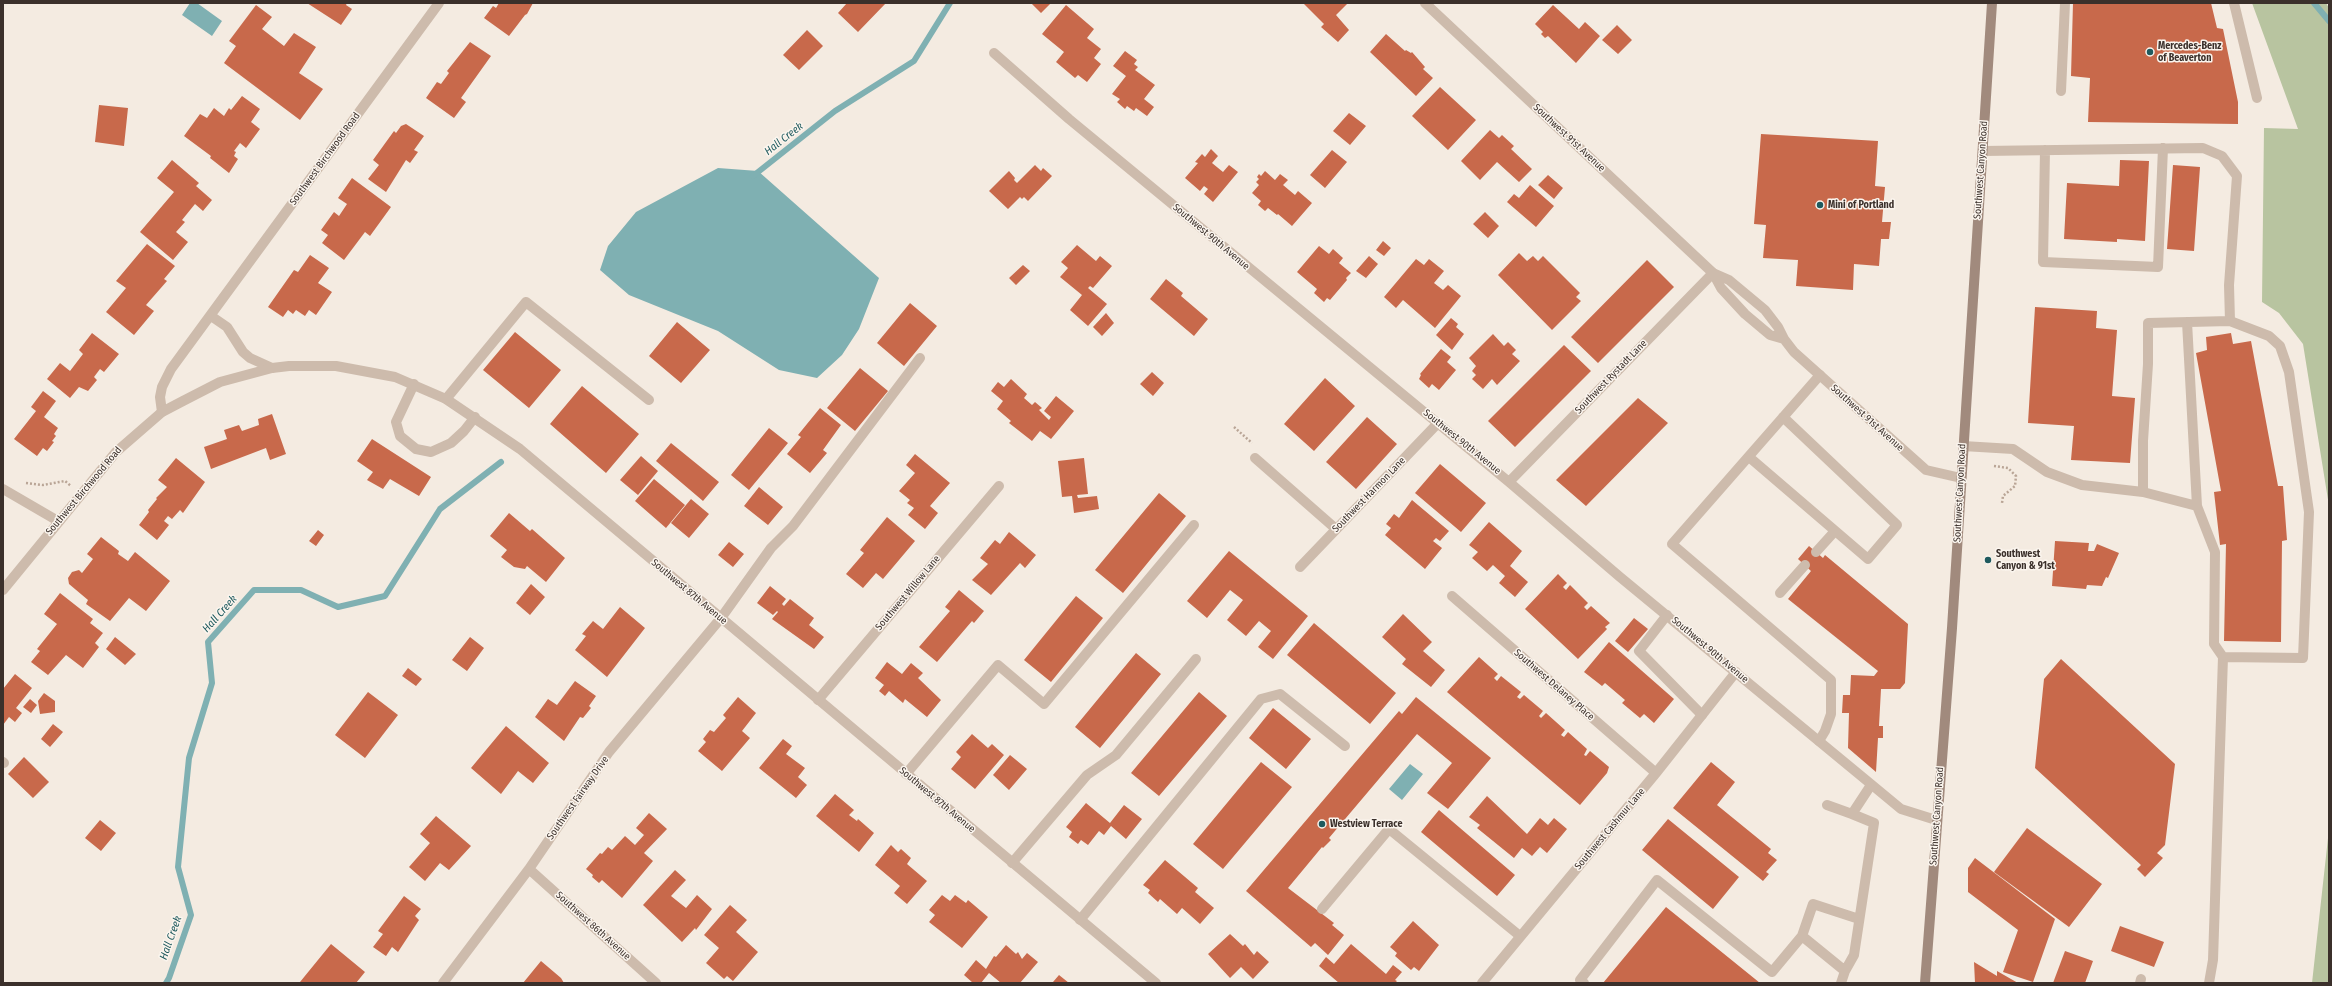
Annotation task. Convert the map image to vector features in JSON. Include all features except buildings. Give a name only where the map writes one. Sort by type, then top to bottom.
[{"type":"main road","name":"Southwest Canyon Road","points":[[1925,983],[1936,820],[1952,628],[1992,3]]},
{"type":"street","name":"Southwest 91st Avenue","points":[[1425,3],[1713,273],[1721,288],[1745,314],[1770,335],[1784,339]]},
{"type":"street","points":[[2061,91],[2065,3]]},
{"type":"street","points":[[2234,3],[2257,98]]},
{"type":"street","name":"Southwest Birchwood Road","points":[[3,590],[80,494],[116,452],[162,412],[160,397],[165,379],[435,4]]},
{"type":"street","name":"Southwest 90th Avenue","points":[[994,53],[1081,130],[1510,482],[1667,615],[1901,809],[1936,820]]},
{"type":"street","points":[[2045,150],[2043,262],[2158,267],[2164,148]]},
{"type":"street","points":[[1983,151],[2203,148],[2222,156],[2237,176],[2229,285],[2230,321]]},
{"type":"street","name":"Southwest 91st Avenue","points":[[1713,273],[1729,280],[1765,310],[1778,327],[1784,339],[1820,375],[1926,470],[1961,478]]},
{"type":"street","name":"Southwest Rystadt Lane","points":[[1510,482],[1713,273]]},
{"type":"street","points":[[446,399],[526,302],[649,400]]},
{"type":"street","points":[[211,316],[227,327],[243,352],[250,358],[272,368]]},
{"type":"street","points":[[2143,492],[2143,441],[2148,364],[2148,323],[2230,321],[2268,336],[2280,346],[2289,372],[2309,512],[2304,658],[2223,656]]},
{"type":"street","points":[[2187,322],[2197,506],[2215,552],[2214,644],[2223,656],[2213,960],[2210,983]]},
{"type":"street","name":"Southwest Fairway Drive","points":[[443,983],[529,869],[609,752],[721,618],[771,548],[793,526],[920,358]]},
{"type":"street","name":"Southwest 87th Avenue","points":[[162,412],[220,382],[272,368],[306,365],[336,366],[395,378],[414,384],[446,399],[475,417],[520,449],[1156,983]]},
{"type":"street","points":[[1819,741],[1825,731],[1831,714],[1831,680],[1672,544],[1820,375]]},
{"type":"street","points":[[414,384],[396,422],[400,436],[416,449],[431,452],[451,443],[464,431],[475,417]]},
{"type":"street","points":[[1749,457],[1868,559],[1897,525],[1782,417]]},
{"type":"street","name":"Southwest Harmon Lane","points":[[1300,567],[1438,423]]},
{"type":"street","points":[[1963,446],[2013,450],[2047,472],[2082,485],[2143,492],[2197,506]]},
{"type":"street","points":[[1255,458],[1336,529]]},
{"type":"street","name":"Southwest Willow Lane","points":[[818,700],[999,486]]},
{"type":"street","points":[[3,489],[58,521]]},
{"type":"street","points":[[906,774],[998,665],[1044,704],[1194,526]]},
{"type":"street","points":[[1816,552],[1835,531]]},
{"type":"street","points":[[1780,593],[1805,565]]},
{"type":"street","name":"Southwest Delaney Place","points":[[1452,596],[1656,774]]},
{"type":"street","points":[[1667,615],[1639,651],[1702,715]]},
{"type":"street","points":[[1012,863],[1088,776],[1116,755],[1196,659]]},
{"type":"street","name":"Southwest Cashmur Lane","points":[[1482,983],[1656,774],[1736,672]]},
{"type":"street","points":[[1080,920],[1261,698],[1280,694],[1345,746]]},
{"type":"street","points":[[1852,814],[1871,784]]},
{"type":"street","points":[[1827,805],[1874,823],[1854,955],[1845,971],[1841,983]]},
{"type":"street","points":[[1322,909],[1388,829],[1520,936]]},
{"type":"street","name":"Southwest 86th Avenue","points":[[529,869],[656,983]]},
{"type":"street","points":[[1584,983],[1580,980],[1657,880],[1772,972],[1802,936],[1813,904],[1859,919]]},
{"type":"street","points":[[1802,936],[1845,971]]},
{"type":"path","points":[[1234,427],[1255,445],[1255,458]]},
{"type":"path","points":[[1994,466],[2008,468],[2016,476],[2015,486],[2003,496],[2002,503]]},
{"type":"path","points":[[18,481],[43,485],[65,482],[80,494]]},
{"type":"green space","points":[[2252,3],[2326,3],[2329,8],[2329,506],[2303,344],[2279,313],[2262,302],[2264,128],[2298,129]]},
{"type":"green space","points":[[2329,829],[2329,983],[2312,983]]},
{"type":"water","points":[[190,3],[197,3],[222,21],[212,36],[182,15]]},
{"type":"water","points":[[718,168],[758,171],[879,278],[859,329],[842,355],[817,378],[779,370],[718,331],[629,295],[600,270],[608,246],[636,212]]},
{"type":"water","points":[[1410,764],[1423,774],[1402,800],[1389,789]]},
{"type":"waterway","name":"Hall Creek","points":[[753,176],[835,111],[914,61],[950,3]]},
{"type":"waterway","points":[[2314,3],[2329,21]]},
{"type":"waterway","name":"Hall Creek","points":[[166,983],[191,915],[178,867],[189,758],[212,683],[208,642],[254,590],[301,590],[338,607],[385,596],[440,509],[501,462]]},
{"type":"place","name":"Mercedes-Benz of Beaverton","points":[[2150,52]]},
{"type":"place","name":"Mini of Portland","points":[[1820,205]]},
{"type":"place","name":"Southwest Canyon & 91st","points":[[1988,560]]},
{"type":"place","name":"Westview Terrace","points":[[1322,824]]}]
